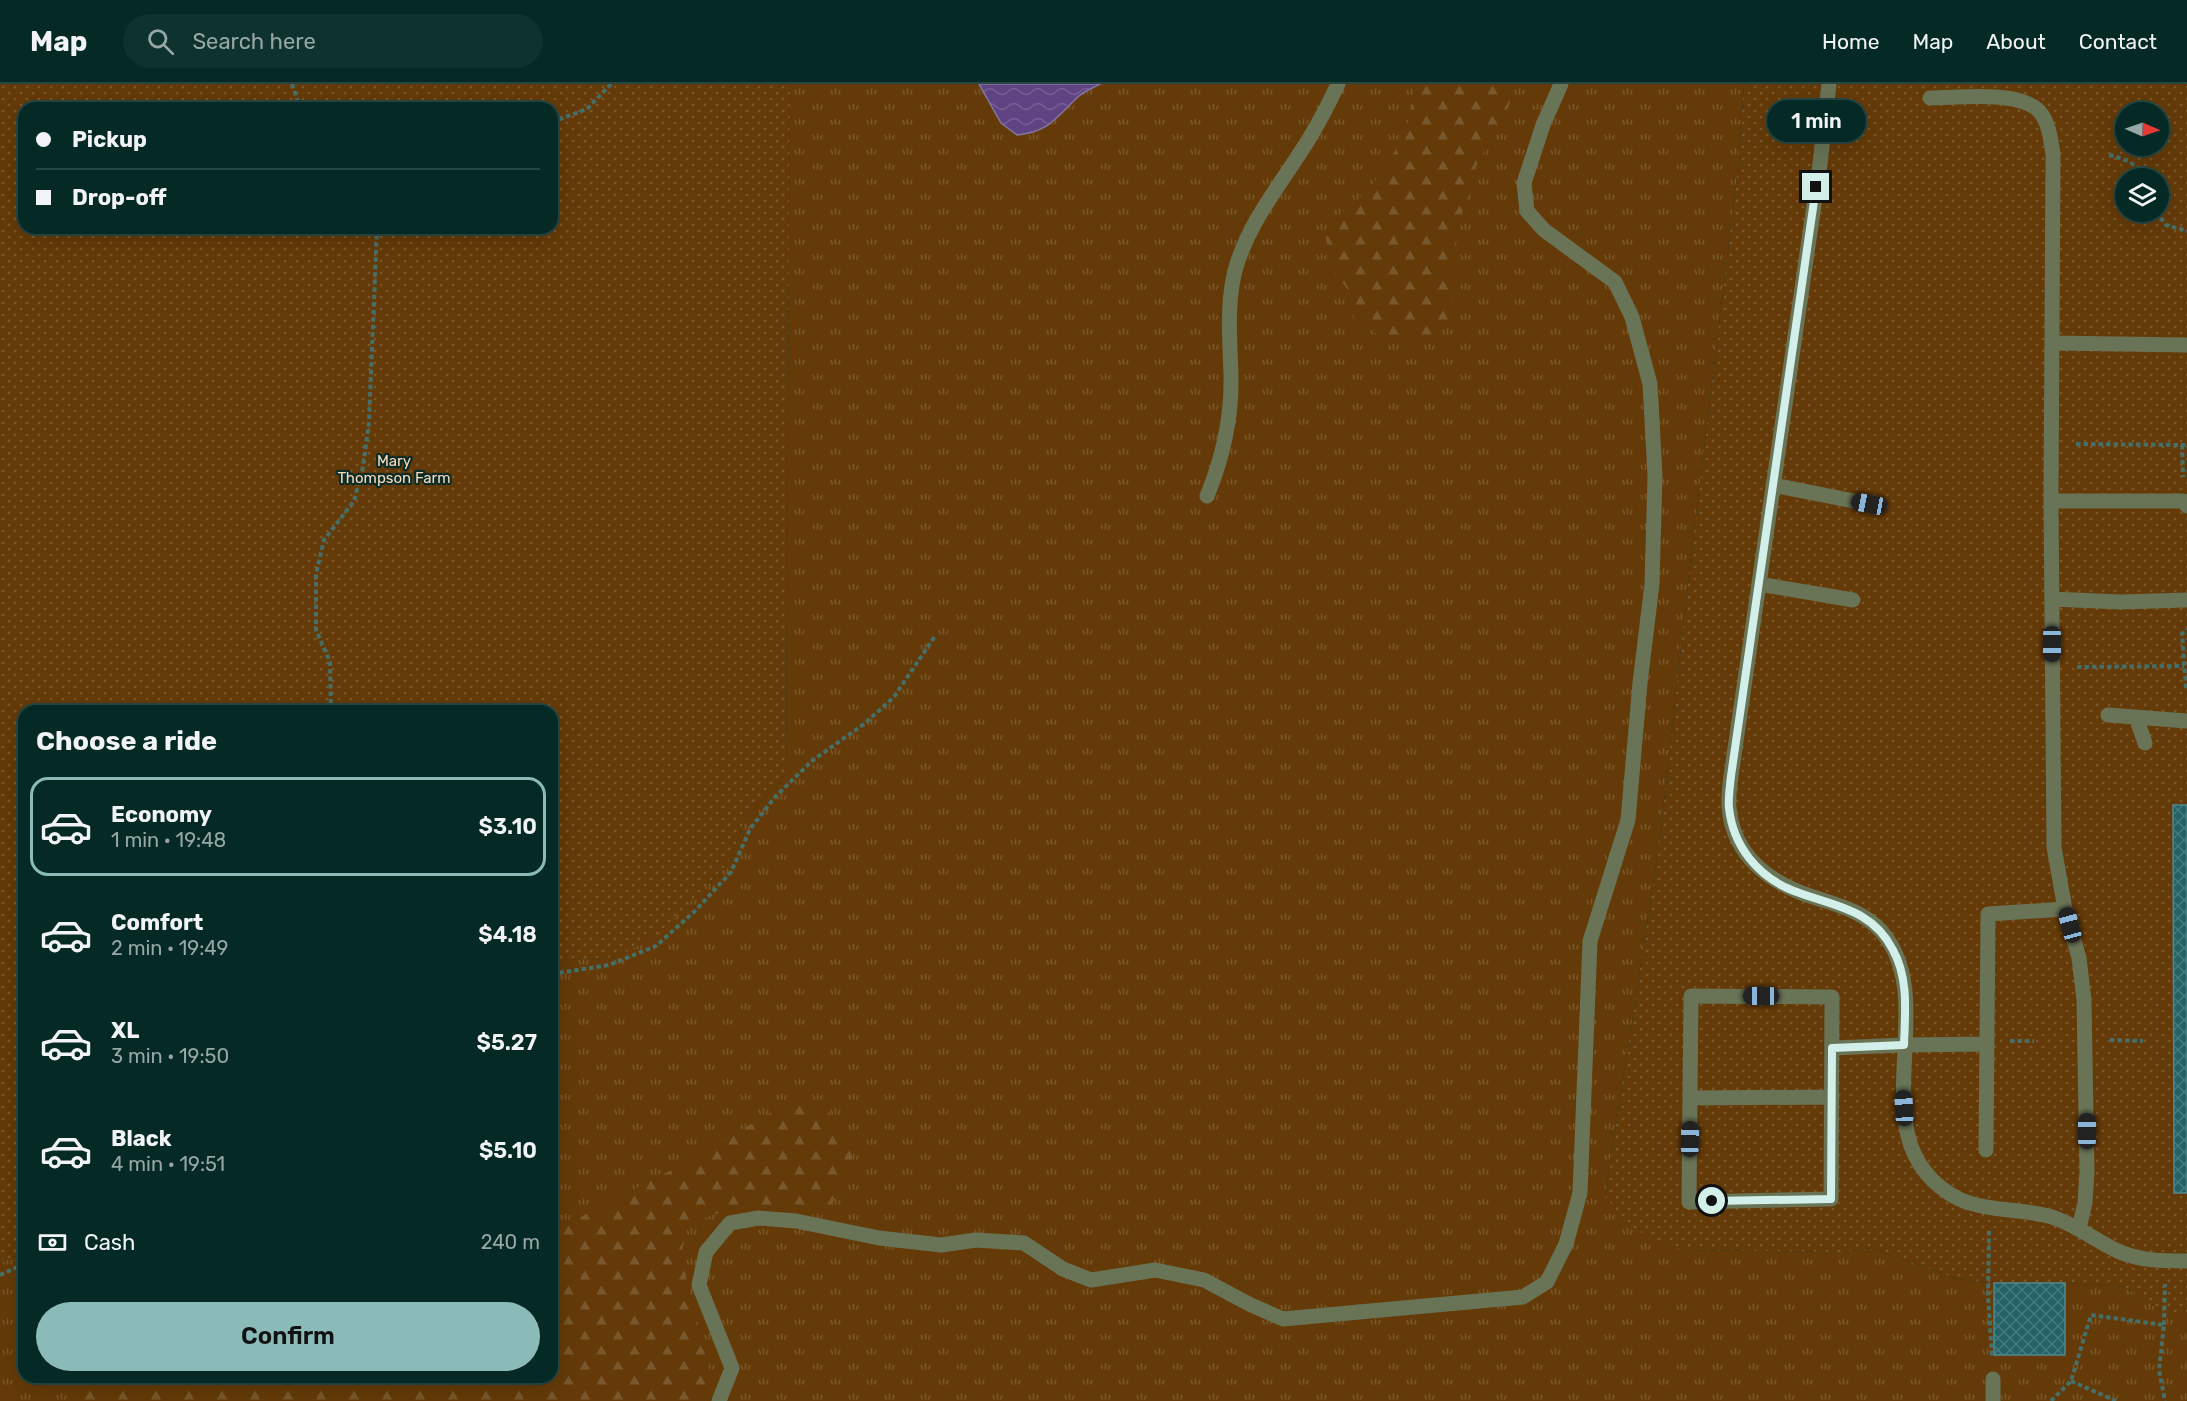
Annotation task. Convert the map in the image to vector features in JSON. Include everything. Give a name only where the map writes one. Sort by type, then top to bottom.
[{"type":"street","points":[[1207,496],[1217,473],[1228,433],[1231,378],[1228,323],[1235,268],[1251,228],[1298,156],[1338,84]]},
{"type":"street","points":[[719,1401],[732,1368],[699,1285],[706,1252],[730,1223],[759,1218],[796,1221],[879,1238],[941,1245],[976,1240],[1024,1243],[1063,1269],[1091,1280],[1155,1270],[1204,1280],[1283,1319],[1522,1298],[1547,1282],[1566,1244],[1580,1193],[1590,941],[1628,820],[1640,683],[1652,584],[1655,476],[1650,384],[1632,317],[1615,282],[1544,230],[1527,211],[1524,183],[1543,125],[1561,84]]},
{"type":"street","points":[[1829,84],[1820,164],[1731,776],[1729,807],[1736,838],[1752,863],[1769,878],[1792,890],[1842,906],[1864,917],[1880,931],[1893,949],[1902,971],[1905,998],[1905,1122],[1914,1152],[1928,1175],[1946,1191],[1972,1204],[2032,1212],[2079,1228],[2120,1252],[2145,1260],[2187,1261]]},
{"type":"street","points":[[1930,98],[2022,100],[2039,111],[2049,129],[2053,155],[2051,501],[2054,847],[2065,909],[2079,958],[2084,1000],[2088,1172],[2085,1203],[2079,1228]]},
{"type":"street","points":[[2052,343],[2187,345]]},
{"type":"street","points":[[1773,485],[1869,504]]},
{"type":"street","points":[[2051,501],[2183,501],[2187,506]]},
{"type":"street","points":[[1759,584],[1853,600]]},
{"type":"street","points":[[2052,599],[2120,602],[2187,600]]},
{"type":"street","points":[[2108,715],[2187,721]]},
{"type":"street","points":[[2136,717],[2145,744]]},
{"type":"street","points":[[1986,1150],[1988,914],[2065,909]]},
{"type":"street","points":[[1690,996],[1832,997],[1832,1097],[1831,1199],[1689,1202],[1690,996]]},
{"type":"street","points":[[1832,1048],[1987,1044]]},
{"type":"street","points":[[1690,1098],[1832,1097]]},
{"type":"street","points":[[1993,1379],[1993,1401]]},
{"type":"path","points":[[292,84],[298,102]]},
{"type":"path","points":[[558,120],[586,109],[611,84]]},
{"type":"path","points":[[2109,155],[2141,168]]},
{"type":"path","points":[[2164,222],[2166,225],[2187,231]]},
{"type":"path","points":[[331,705],[330,662],[316,630],[316,574],[324,540],[354,501],[363,467],[369,422],[377,234]]},
{"type":"path","points":[[2051,445],[2107,443],[2185,445],[2183,486]]},
{"type":"path","points":[[2186,688],[2182,634],[2187,629]]},
{"type":"path","points":[[558,973],[609,965],[656,946],[664,939],[696,910],[731,872],[750,828],[775,797],[813,760],[864,724],[894,697],[935,636]]},
{"type":"path","points":[[2075,666],[2184,666]]},
{"type":"path","points":[[2107,1040],[2143,1041]]},
{"type":"path","points":[[1989,1228],[1988,1295],[1993,1379]]},
{"type":"path","points":[[2165,1401],[2159,1370],[2164,1325],[2166,1261]]},
{"type":"path","points":[[0,1275],[18,1267]]},
{"type":"path","points":[[2051,1401],[2072,1381],[2091,1315],[2164,1325]]},
{"type":"path","points":[[2072,1381],[2116,1401]]},
{"type":"green space","name":"Mary Thompson Farm","points":[[0,84],[790,84],[786,774],[747,817],[727,865],[657,935],[617,957],[570,960],[558,965],[558,705],[18,705],[18,1256],[0,1263]]},
{"type":"green space","points":[[790,84],[1744,84],[1739,159],[1660,839],[1605,1197],[1682,1250],[1842,1252],[1871,1248],[1958,1279],[1989,1283],[2065,1283],[2124,1287],[2164,1312],[2187,1312],[2187,1401],[0,1401],[0,1263],[18,1256],[18,1383],[558,1383],[558,965],[570,960],[617,957],[708,884],[727,865],[747,817],[786,774]]},
{"type":"green space","points":[[1415,84],[1514,84],[1513,97],[1495,134],[1478,161],[1467,196],[1457,233],[1451,315],[1436,334],[1393,344],[1354,319],[1351,294],[1331,267],[1325,233],[1336,217],[1361,197],[1385,170],[1407,127]]},
{"type":"green space","points":[[1744,84],[2187,84],[2187,1312],[2164,1312],[2124,1287],[2065,1283],[1989,1283],[1958,1279],[1871,1248],[1842,1252],[1682,1250],[1635,1230],[1605,1197],[1660,839],[1739,159]]},
{"type":"green space","points":[[787,1103],[827,1110],[855,1141],[849,1178],[829,1208],[786,1209],[752,1206],[711,1215],[687,1228],[681,1256],[712,1381],[722,1401],[65,1401],[106,1383],[558,1383],[558,1229],[689,1161]]},
{"type":"water","points":[[979,84],[1100,84],[1079,96],[1045,127],[1017,135],[1001,123]]},
{"type":"building","points":[[2173,805],[2187,805],[2187,1193],[2174,1193]]},
{"type":"building","points":[[1994,1283],[2065,1283],[2065,1355],[1994,1355]]},
{"type":"route","points":[[1712,1201],[1831,1199],[1832,1048],[1904,1045],[1905,998],[1902,971],[1893,949],[1880,931],[1864,917],[1842,906],[1792,890],[1769,878],[1752,863],[1736,838],[1729,807],[1731,776],[1816,187]]}]
